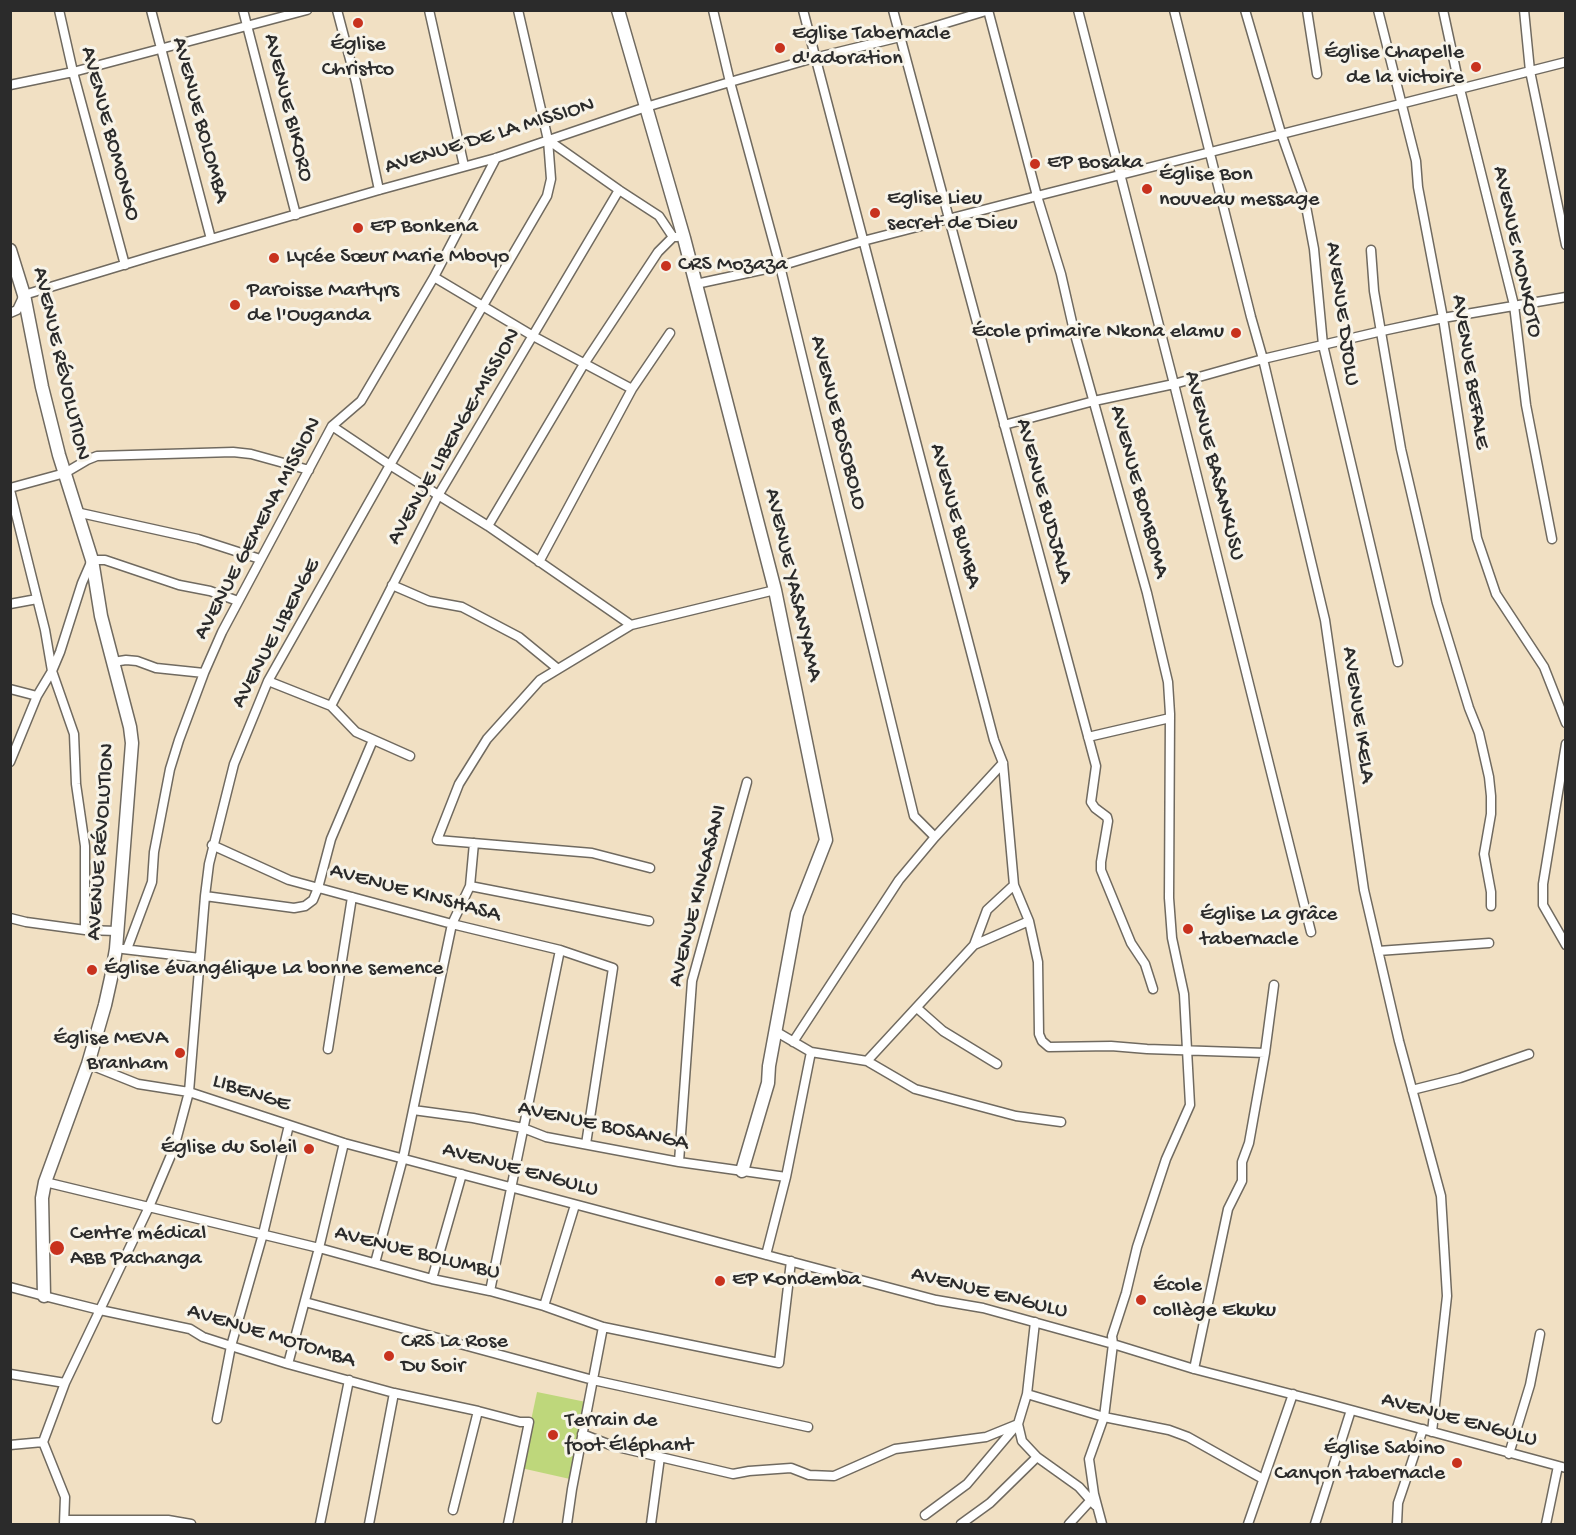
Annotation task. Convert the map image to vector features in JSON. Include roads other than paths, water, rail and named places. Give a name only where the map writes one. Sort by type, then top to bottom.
[{"type":"street","name":"AVENUE BOMONGO","points":[[59,10],[73,72],[125,266]]},
{"type":"street","name":"AVENUE BOLOMBA","points":[[151,10],[211,239]]},
{"type":"street","name":"AVENUE BIKORO","points":[[243,10],[296,215]]},
{"type":"street","points":[[10,85],[73,72],[307,10]]},
{"type":"street","points":[[337,10],[380,190]]},
{"type":"street","points":[[429,10],[464,166]]},
{"type":"street","name":"AVENUE LIBENGE","points":[[43,1442],[65,1383],[149,1207],[174,1148],[189,1092],[204,896],[212,845],[234,764],[268,681],[390,465],[547,196],[551,179],[548,140],[518,10]]},
{"type":"street","name":"AVENUE YASANYAMA","points":[[618,10],[646,107],[678,237],[696,284],[775,590],[826,840],[797,914],[775,1031],[768,1083],[742,1171]]},
{"type":"street","name":"AVENUE BOSOBOLO","points":[[713,10],[780,266],[914,816],[935,837]]},
{"type":"street","name":"AVENUE BUMBA","points":[[803,10],[994,740],[1003,763],[1014,885],[1029,921],[1038,962],[1039,1034],[1042,1041],[1049,1047],[1111,1046],[1187,1050]]},
{"type":"street","name":"AVENUE BUDJALA","points":[[893,10],[1096,766],[1092,805],[1107,817],[1108,821],[1101,870],[1131,943],[1145,964],[1153,989]]},
{"type":"street","name":"AVENUE BASANKUSU","points":[[1078,10],[1311,932]]},
{"type":"street","name":"AVENUE IKELA","points":[[1174,10],[1263,359],[1325,621],[1364,890],[1412,1090],[1441,1196],[1447,1296],[1428,1431],[1398,1503],[1397,1524]]},
{"type":"street","name":"AVENUE DJOLU","points":[[1245,10],[1281,133],[1305,201],[1314,249],[1323,345],[1398,662]]},
{"type":"street","points":[[1306,10],[1317,74]]},
{"type":"street","name":"AVENUE BEFALE","points":[[1377,10],[1416,161],[1418,187],[1443,318],[1477,538],[1496,594],[1544,667],[1566,723]]},
{"type":"street","name":"AVENUE MONKOTO","points":[[1443,10],[1460,89],[1514,305],[1526,405],[1552,539]]},
{"type":"street","points":[[1524,10],[1530,72],[1566,245]]},
{"type":"street","name":"AVENUE DE LA MISSION","points":[[24,295],[380,190],[496,159],[646,107],[730,82],[989,11]]},
{"type":"street","name":"AVENUE BOMBOMA","points":[[989,11],[1037,196],[1061,274],[1074,331],[1155,626],[1168,682],[1170,718],[1169,898],[1172,938],[1184,994],[1190,1105],[1166,1159],[1137,1247],[1126,1293],[1112,1336],[1104,1417],[1089,1459],[1094,1504],[1102,1524]]},
{"type":"street","points":[[696,284],[780,266],[863,241],[1566,62]]},
{"type":"street","points":[[488,526],[584,364],[658,252],[678,237],[659,216],[548,140]]},
{"type":"street","name":"AVENUE GEMENA MISSION","points":[[121,949],[152,882],[154,852],[170,769],[179,741],[204,673],[238,601],[332,426],[361,401],[434,277],[496,159]]},
{"type":"street","name":"AVENUE LIBENGE-MISSION","points":[[331,706],[439,494],[619,190]]},
{"type":"street","name":"AVENUE RÉVOLUTION","points":[[10,250],[24,295],[42,387],[64,472],[92,560],[97,597],[132,743],[117,931],[121,949],[88,1064],[45,1182],[42,1198],[44,1296]]},
{"type":"street","points":[[1371,250],[1374,291],[1401,449],[1435,591],[1469,708],[1479,733],[1489,777],[1491,814],[1484,854],[1491,892],[1491,906]]},
{"type":"street","points":[[434,277],[533,336],[633,389]]},
{"type":"street","points":[[10,313],[17,310],[24,295]]},
{"type":"street","points":[[1004,425],[1323,345],[1443,318],[1566,297]]},
{"type":"street","points":[[539,562],[633,389],[670,333]]},
{"type":"street","points":[[332,426],[488,526],[631,625]]},
{"type":"street","points":[[85,930],[85,846],[76,784],[74,734],[52,671],[30,563],[10,489],[64,472],[97,456],[233,452],[250,454],[309,470]]},
{"type":"street","points":[[76,512],[198,539],[260,559]]},
{"type":"street","points":[[10,762],[37,696],[60,652],[82,583],[92,560],[105,560],[179,585],[210,591],[238,601]]},
{"type":"street","points":[[392,585],[429,601],[462,607],[519,637],[558,669]]},
{"type":"street","points":[[650,868],[592,853],[436,840],[459,784],[488,739],[540,680],[631,625],[775,590]]},
{"type":"street","points":[[10,604],[37,599]]},
{"type":"street","points":[[113,662],[137,661],[156,668],[204,673]]},
{"type":"street","points":[[268,681],[331,706],[356,732],[410,756]]},
{"type":"street","points":[[10,688],[37,696]]},
{"type":"street","points":[[1088,737],[1170,718]]},
{"type":"street","points":[[204,896],[294,908],[305,906],[313,900],[331,839],[373,740]]},
{"type":"street","points":[[1566,744],[1543,884],[1544,905],[1566,945]]},
{"type":"street","points":[[793,1042],[899,880],[1003,763]]},
{"type":"street","name":"AVENUE KINGASANI","points":[[679,1162],[692,981],[747,782]]},
{"type":"street","points":[[375,1263],[403,1158],[452,924],[470,886],[474,843]]},
{"type":"street","name":"AVENUE KINSHASA","points":[[212,845],[289,880],[452,924],[560,950],[613,968],[586,1144]]},
{"type":"street","points":[[867,1061],[974,945],[987,910],[1014,885]]},
{"type":"street","points":[[470,886],[649,921]]},
{"type":"street","points":[[328,1049],[352,897]]},
{"type":"street","points":[[10,918],[85,930],[117,931]]},
{"type":"street","points":[[974,945],[1029,921]]},
{"type":"street","points":[[1378,951],[1489,943]]},
{"type":"street","points":[[121,949],[200,958]]},
{"type":"street","points":[[490,1291],[560,950]]},
{"type":"street","points":[[1194,1369],[1228,1209],[1242,1181],[1242,1162],[1249,1143],[1274,985]]},
{"type":"street","points":[[917,1008],[943,1031],[997,1064]]},
{"type":"street","points":[[775,1031],[811,1052],[867,1061],[915,1089],[1017,1116],[1061,1122]]},
{"type":"street","points":[[1187,1050],[1265,1053]]},
{"type":"street","points":[[766,1255],[786,1177],[811,1052]]},
{"type":"street","points":[[1412,1090],[1460,1078],[1528,1053]]},
{"type":"street","name":"LIBENGE","points":[[88,1064],[138,1084],[189,1092],[344,1143],[403,1158]]},
{"type":"street","name":"AVENUE BOSANGA","points":[[413,1110],[473,1118],[523,1128],[546,1137],[679,1162],[786,1177]]},
{"type":"street","points":[[217,1419],[231,1346],[263,1234],[289,1125]]},
{"type":"street","points":[[288,1364],[344,1143]]},
{"type":"street","name":"AVENUE ENGULU","points":[[403,1158],[936,1300],[982,1308],[1194,1369],[1562,1467]]},
{"type":"street","points":[[432,1279],[462,1174]]},
{"type":"street","name":"AVENUE BOLUMBU","points":[[45,1182],[319,1248],[432,1279],[490,1291],[603,1326],[779,1363],[791,1261]]},
{"type":"street","points":[[544,1306],[575,1205]]},
{"type":"street","name":"AVENUE MOTOMBA","points":[[10,1287],[100,1310],[190,1329],[203,1337],[288,1364],[394,1393],[520,1422],[529,1422],[508,1524]]},
{"type":"street","points":[[305,1302],[593,1380],[808,1427]]},
{"type":"street","points":[[925,1515],[967,1484],[1018,1424],[1027,1394],[1035,1323]]},
{"type":"street","points":[[567,1524],[603,1326]]},
{"type":"street","points":[[1509,1454],[1530,1385],[1540,1334]]},
{"type":"street","points":[[10,1374],[65,1383]]},
{"type":"street","points":[[320,1524],[349,1380]]},
{"type":"street","points":[[369,1524],[394,1393]]},
{"type":"street","points":[[1027,1394],[1104,1417],[1169,1430],[1188,1437],[1263,1479]]},
{"type":"street","points":[[1248,1524],[1293,1394]]},
{"type":"street","points":[[1316,1524],[1351,1410]]},
{"type":"street","points":[[453,1510],[478,1411]]},
{"type":"street","points":[[582,1434],[613,1446],[733,1474],[791,1468],[809,1475],[834,1476],[895,1449],[986,1437],[1018,1424]]},
{"type":"street","points":[[1018,1424],[1022,1441],[1037,1457],[1079,1487],[1094,1504],[1069,1524]]},
{"type":"street","points":[[10,1445],[43,1442],[65,1497],[64,1522],[168,1520],[191,1524]]},
{"type":"street","points":[[651,1524],[660,1457]]},
{"type":"street","points":[[961,1524],[990,1503],[1037,1457]]},
{"type":"street","points":[[1546,1524],[1562,1467]]},
{"type":"place","name":"Église Christco","points":[[358,23]]},
{"type":"place","name":"Eglise Tabernacle d'adoration","points":[[780,48]]},
{"type":"place","name":"Église Chapelle de la victoire","points":[[1476,67]]},
{"type":"place","name":"EP Bosaka","points":[[1035,164]]},
{"type":"place","name":"Église Bon nouveau message","points":[[1147,189]]},
{"type":"place","name":"Eglise Lieu secret de Dieu","points":[[875,213]]},
{"type":"place","name":"EP Bonkena","points":[[358,228]]},
{"type":"place","name":"Lycée Sœur Marie Mboyo","points":[[274,258]]},
{"type":"place","name":"CRS Mozaza","points":[[666,266]]},
{"type":"place","name":"Paroisse Martyrs de l'Ouganda","points":[[235,305]]},
{"type":"place","name":"École primaire Nkona elamu","points":[[1236,333]]},
{"type":"place","name":"Église La grâce tabernacle","points":[[1188,929]]},
{"type":"place","name":"Église évangélique La bonne semence","points":[[92,970]]},
{"type":"place","name":"Église MEVA Branham","points":[[180,1053]]},
{"type":"place","name":"Église du Soleil","points":[[309,1149]]},
{"type":"place","name":"Centre médical ABB Pachanga","points":[[57,1248]]},
{"type":"place","name":"EP Kondemba","points":[[720,1281]]},
{"type":"place","name":"École collège Ekuku","points":[[1141,1300]]},
{"type":"place","name":"CRS La Rose Du Soir","points":[[389,1356]]},
{"type":"place","name":"Terrain de foot Éléphant","points":[[553,1435]]},
{"type":"place","name":"Église Sabino Canyon tabernacle","points":[[1457,1463]]}]
